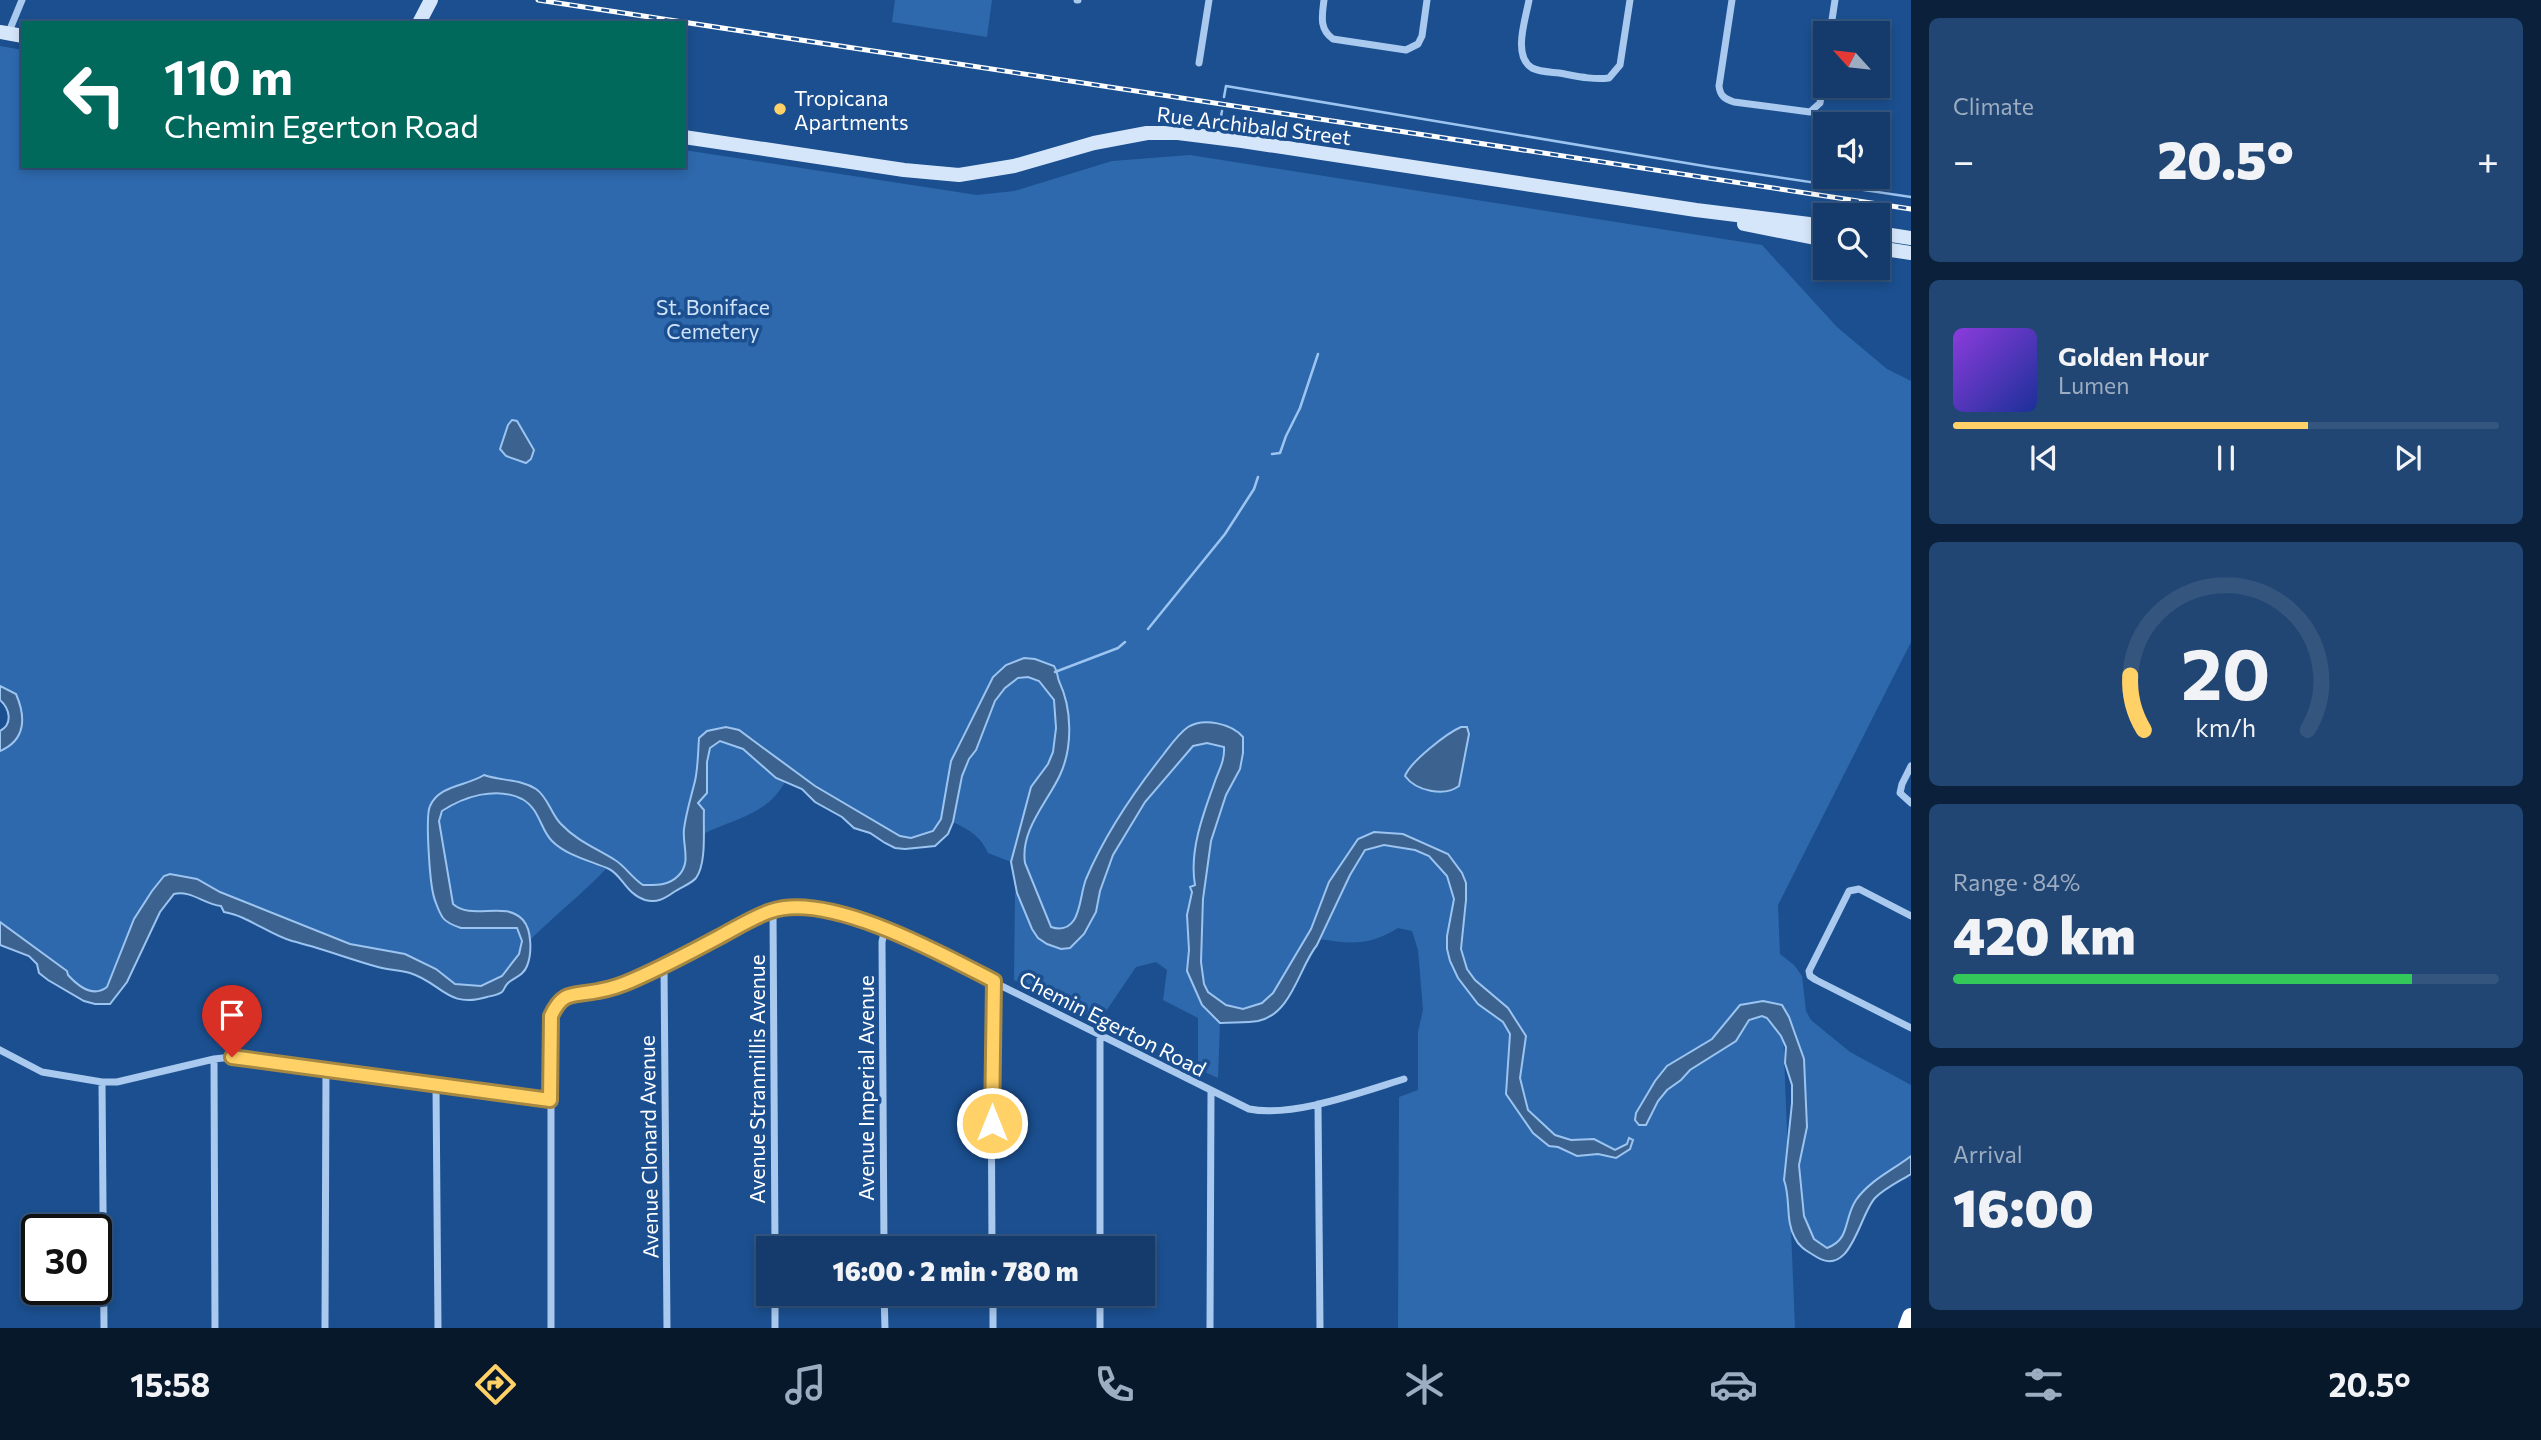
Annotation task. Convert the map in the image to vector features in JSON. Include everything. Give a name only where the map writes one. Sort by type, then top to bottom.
[{"type":"highway","points":[[1907,1328],[1911,1317]]},
{"type":"main road","points":[[420,21],[431,0]]},
{"type":"main road","name":"Rue Archibald Street","points":[[686,137],[904,170],[959,175],[1014,166],[1118,137],[1178,133],[1696,210],[1813,225]]},
{"type":"main road","name":"Rue Archibald Street","points":[[1696,210],[1736,223],[1813,238]]},
{"type":"main road","points":[[1890,235],[1911,238]]},
{"type":"main road","points":[[1890,250],[1911,253]]},
{"type":"street","points":[[10,34],[22,0]]},
{"type":"street","points":[[1199,63],[1209,0]]},
{"type":"street","points":[[1324,0],[1322,26],[1326,34],[1333,39],[1406,50],[1418,44],[1422,36],[1427,0]]},
{"type":"street","points":[[1529,0],[1522,52],[1525,62],[1542,71],[1598,79],[1608,78],[1620,65],[1630,0]]},
{"type":"street","points":[[1732,0],[1719,86],[1724,98],[1734,102],[1810,112],[1820,103],[1821,98]]},
{"type":"street","points":[[1832,21],[1835,0]]},
{"type":"street","points":[[1911,766],[1900,793],[1911,803]]},
{"type":"street","points":[[1911,916],[1860,889],[1849,891],[1809,971],[1810,976],[1911,1028]]},
{"type":"street","name":"Chemin Egerton Road","points":[[550,1100],[551,1016],[557,1004],[565,997],[575,993],[608,989],[664,966],[773,910],[794,905],[885,928],[1249,1109],[1259,1111],[1318,1104],[1404,1080]]},
{"type":"street","name":"Avenue Stranmillis Avenue","points":[[773,910],[775,1236]]},
{"type":"street","name":"Avenue Imperial Avenue","points":[[884,1236],[882,942],[885,928]]},
{"type":"street","name":"Avenue Clonard Avenue","points":[[664,966],[667,1328]]},
{"type":"street","points":[[992,1236],[991,1040],[994,981]]},
{"type":"street","points":[[1100,1036],[1100,1236]]},
{"type":"street","points":[[1,1052],[42,1072],[102,1082],[117,1082],[232,1057],[550,1100],[551,1328]]},
{"type":"street","points":[[214,1059],[215,1328]]},
{"type":"street","points":[[325,1328],[326,1070]]},
{"type":"street","points":[[102,1082],[104,1328]]},
{"type":"street","points":[[436,1086],[438,1328]]},
{"type":"street","points":[[1210,1328],[1211,1092]]},
{"type":"street","points":[[1318,1104],[1320,1328]]},
{"type":"street","points":[[775,1306],[775,1328]]},
{"type":"street","points":[[884,1306],[885,1328]]},
{"type":"street","points":[[993,1306],[993,1328]]},
{"type":"street","points":[[1100,1306],[1100,1328]]},
{"type":"green space","points":[[895,0],[992,0],[987,37],[892,22]]},
{"type":"green space","name":"St. Boniface Cemetery","points":[[0,46],[21,50],[21,168],[686,168],[686,150],[977,195],[1014,191],[1112,161],[1190,155],[1762,245],[1837,327],[1887,369],[1911,381],[1911,642],[1778,905],[1780,954],[1794,965],[1802,976],[1806,1011],[1811,1020],[1850,1052],[1911,1085],[1911,1156],[1866,1189],[1851,1210],[1843,1234],[1835,1244],[1827,1248],[1819,1243],[1805,1219],[1800,1164],[1807,1117],[1804,1070],[1795,1030],[1782,1006],[1795,1328],[1398,1328],[1399,1097],[1418,1090],[1418,1032],[1423,1010],[1418,950],[1412,931],[1398,928],[1369,941],[1341,942],[1319,939],[1365,850],[1382,847],[1409,848],[1432,860],[1427,846],[1403,834],[1374,832],[1362,839],[1329,882],[1311,929],[1273,993],[1262,1003],[1243,1009],[1226,1005],[1208,992],[1204,984],[1201,962],[1204,899],[1211,841],[1226,795],[1240,769],[1243,753],[1189,727],[1159,760],[1120,815],[1089,874],[1074,920],[1064,928],[1051,927],[1025,863],[1024,851],[1035,818],[1063,769],[1068,745],[1067,701],[1050,664],[1036,659],[1021,659],[1006,665],[984,695],[951,762],[940,822],[928,834],[900,836],[815,786],[752,738],[699,738],[696,776],[684,829],[685,865],[670,882],[643,885],[614,859],[597,852],[572,835],[558,821],[544,796],[515,781],[484,775],[477,780],[445,790],[427,821],[433,892],[443,917],[468,929],[517,928],[522,941],[519,954],[502,976],[481,986],[455,984],[436,969],[405,954],[350,944],[220,892],[197,879],[152,891],[134,919],[107,987],[90,991],[78,986],[67,971],[0,922],[0,751],[6,749],[23,720],[16,694],[0,686]]},
{"type":"green space","points":[[1028,677],[1039,681],[1054,700],[1056,728],[1053,752],[1048,764],[1031,787],[1011,862],[988,853],[974,834],[953,822],[963,774],[994,705],[1007,687],[1016,680]]},
{"type":"green space","points":[[720,741],[748,754],[768,772],[785,782],[778,793],[759,809],[703,834],[704,810],[697,803],[707,793],[710,748]]},
{"type":"green space","points":[[1208,743],[1224,747],[1224,752],[1195,848],[1195,885],[1190,887],[1192,891],[1187,915],[1187,971],[1202,1005],[1220,1023],[1218,1078],[1198,1069],[1198,1018],[1163,1000],[1167,970],[1156,962],[1136,967],[1100,1020],[1014,980],[1015,893],[1039,937],[1055,947],[1066,948],[1084,934],[1099,902],[1100,891],[1113,855],[1144,802],[1193,746]]},
{"type":"green space","points":[[490,794],[520,799],[537,813],[556,845],[577,858],[606,869],[529,941],[526,926],[519,917],[510,913],[463,910],[453,904],[440,834],[440,815],[456,802]]},
{"type":"shaded area","points":[[512,420],[517,421],[534,450],[531,459],[526,463],[506,456],[500,449]]},
{"type":"shaded area","points":[[1024,658],[1054,666],[1068,715],[1069,740],[1064,764],[1030,828],[1025,851],[1025,863],[1051,927],[1064,928],[1074,920],[1086,879],[1120,814],[1178,737],[1195,724],[1210,722],[1225,725],[1243,737],[1243,753],[1240,769],[1226,795],[1211,841],[1203,899],[1201,962],[1208,992],[1226,1005],[1243,1009],[1262,1003],[1273,993],[1311,929],[1329,882],[1358,839],[1374,832],[1403,834],[1448,854],[1462,873],[1466,883],[1466,900],[1461,949],[1467,969],[1475,980],[1508,1008],[1526,1036],[1520,1078],[1528,1110],[1555,1135],[1571,1140],[1594,1139],[1615,1150],[1627,1144],[1629,1138],[1633,1140],[1630,1149],[1616,1158],[1598,1154],[1577,1156],[1549,1146],[1533,1133],[1506,1094],[1510,1034],[1503,1022],[1478,1004],[1458,978],[1450,961],[1447,936],[1454,899],[1447,876],[1429,856],[1415,850],[1384,845],[1365,850],[1287,1000],[1270,1017],[1258,1021],[1220,1023],[1202,1005],[1187,971],[1187,915],[1192,892],[1190,887],[1195,885],[1195,846],[1222,762],[1224,747],[1207,743],[1193,746],[1145,802],[1113,855],[1100,891],[1096,912],[1084,934],[1070,948],[1061,949],[1038,938],[1017,893],[1011,862],[1031,787],[1048,764],[1053,752],[1056,728],[1054,700],[1039,681],[1028,677],[1018,678],[1005,688],[995,701],[976,750],[962,776],[953,822],[948,834],[935,846],[895,848],[870,833],[854,828],[842,817],[815,802],[802,789],[776,778],[743,749],[720,741],[710,748],[707,793],[698,803],[704,810],[703,855],[699,872],[691,882],[657,901],[639,897],[614,872],[558,846],[548,836],[533,808],[522,799],[491,793],[450,806],[442,811],[439,821],[453,904],[469,911],[507,911],[516,914],[526,924],[530,936],[530,955],[525,969],[508,983],[502,992],[494,995],[474,1000],[453,997],[421,977],[292,941],[224,912],[221,906],[180,893],[174,894],[160,912],[127,982],[110,1004],[84,1001],[39,973],[37,964],[29,956],[0,945],[0,922],[67,971],[81,987],[91,991],[102,990],[107,987],[134,919],[164,876],[170,874],[197,879],[220,892],[350,944],[405,954],[436,969],[455,984],[481,986],[502,976],[519,954],[522,941],[517,928],[461,928],[449,923],[441,915],[434,899],[428,834],[430,806],[440,794],[484,775],[530,786],[544,796],[567,830],[619,863],[643,885],[666,883],[678,876],[685,865],[684,829],[696,776],[699,738],[707,731],[726,727],[739,730],[815,786],[900,836],[911,838],[933,831],[941,819],[951,761],[993,677],[1006,665]]},
{"type":"shaded area","points":[[0,686],[16,694],[22,727],[15,741],[0,751],[0,731],[7,724],[9,716],[0,700]]},
{"type":"shaded area","points":[[1461,727],[1467,727],[1469,734],[1459,786],[1446,791],[1431,791],[1416,785],[1405,776],[1414,763],[1438,741]]},
{"type":"shaded area","points":[[1763,1001],[1782,1005],[1804,1059],[1807,1127],[1799,1165],[1804,1216],[1814,1239],[1827,1248],[1840,1240],[1856,1200],[1875,1181],[1911,1156],[1911,1174],[1875,1198],[1846,1253],[1837,1259],[1827,1261],[1815,1256],[1799,1244],[1792,1231],[1784,1180],[1792,1085],[1785,1063],[1786,1047],[1767,1018],[1762,1016],[1749,1020],[1736,1041],[1690,1070],[1667,1090],[1646,1125],[1639,1125],[1635,1120],[1636,1113],[1667,1066],[1712,1039],[1740,1005]]},
{"type":"waterway","points":[[1224,97],[1226,86],[1710,167],[1911,197]]},
{"type":"waterway","points":[[1221,116],[1222,111]]},
{"type":"waterway","points":[[1272,454],[1280,453],[1300,408],[1318,354]]},
{"type":"waterway","points":[[1148,629],[1225,534],[1254,489],[1258,477]]},
{"type":"waterway","points":[[1055,672],[1118,648],[1125,642]]},
{"type":"railway","points":[[538,0],[676,21]]},
{"type":"railway","points":[[686,23],[1911,209]]},
{"type":"place","name":"Tropicana Apartments","points":[[780,109]]},
{"type":"route","points":[[232,1057],[550,1100],[551,1016],[557,1004],[565,997],[626,983],[760,916],[794,905],[885,928],[994,981],[992,1123]]}]
